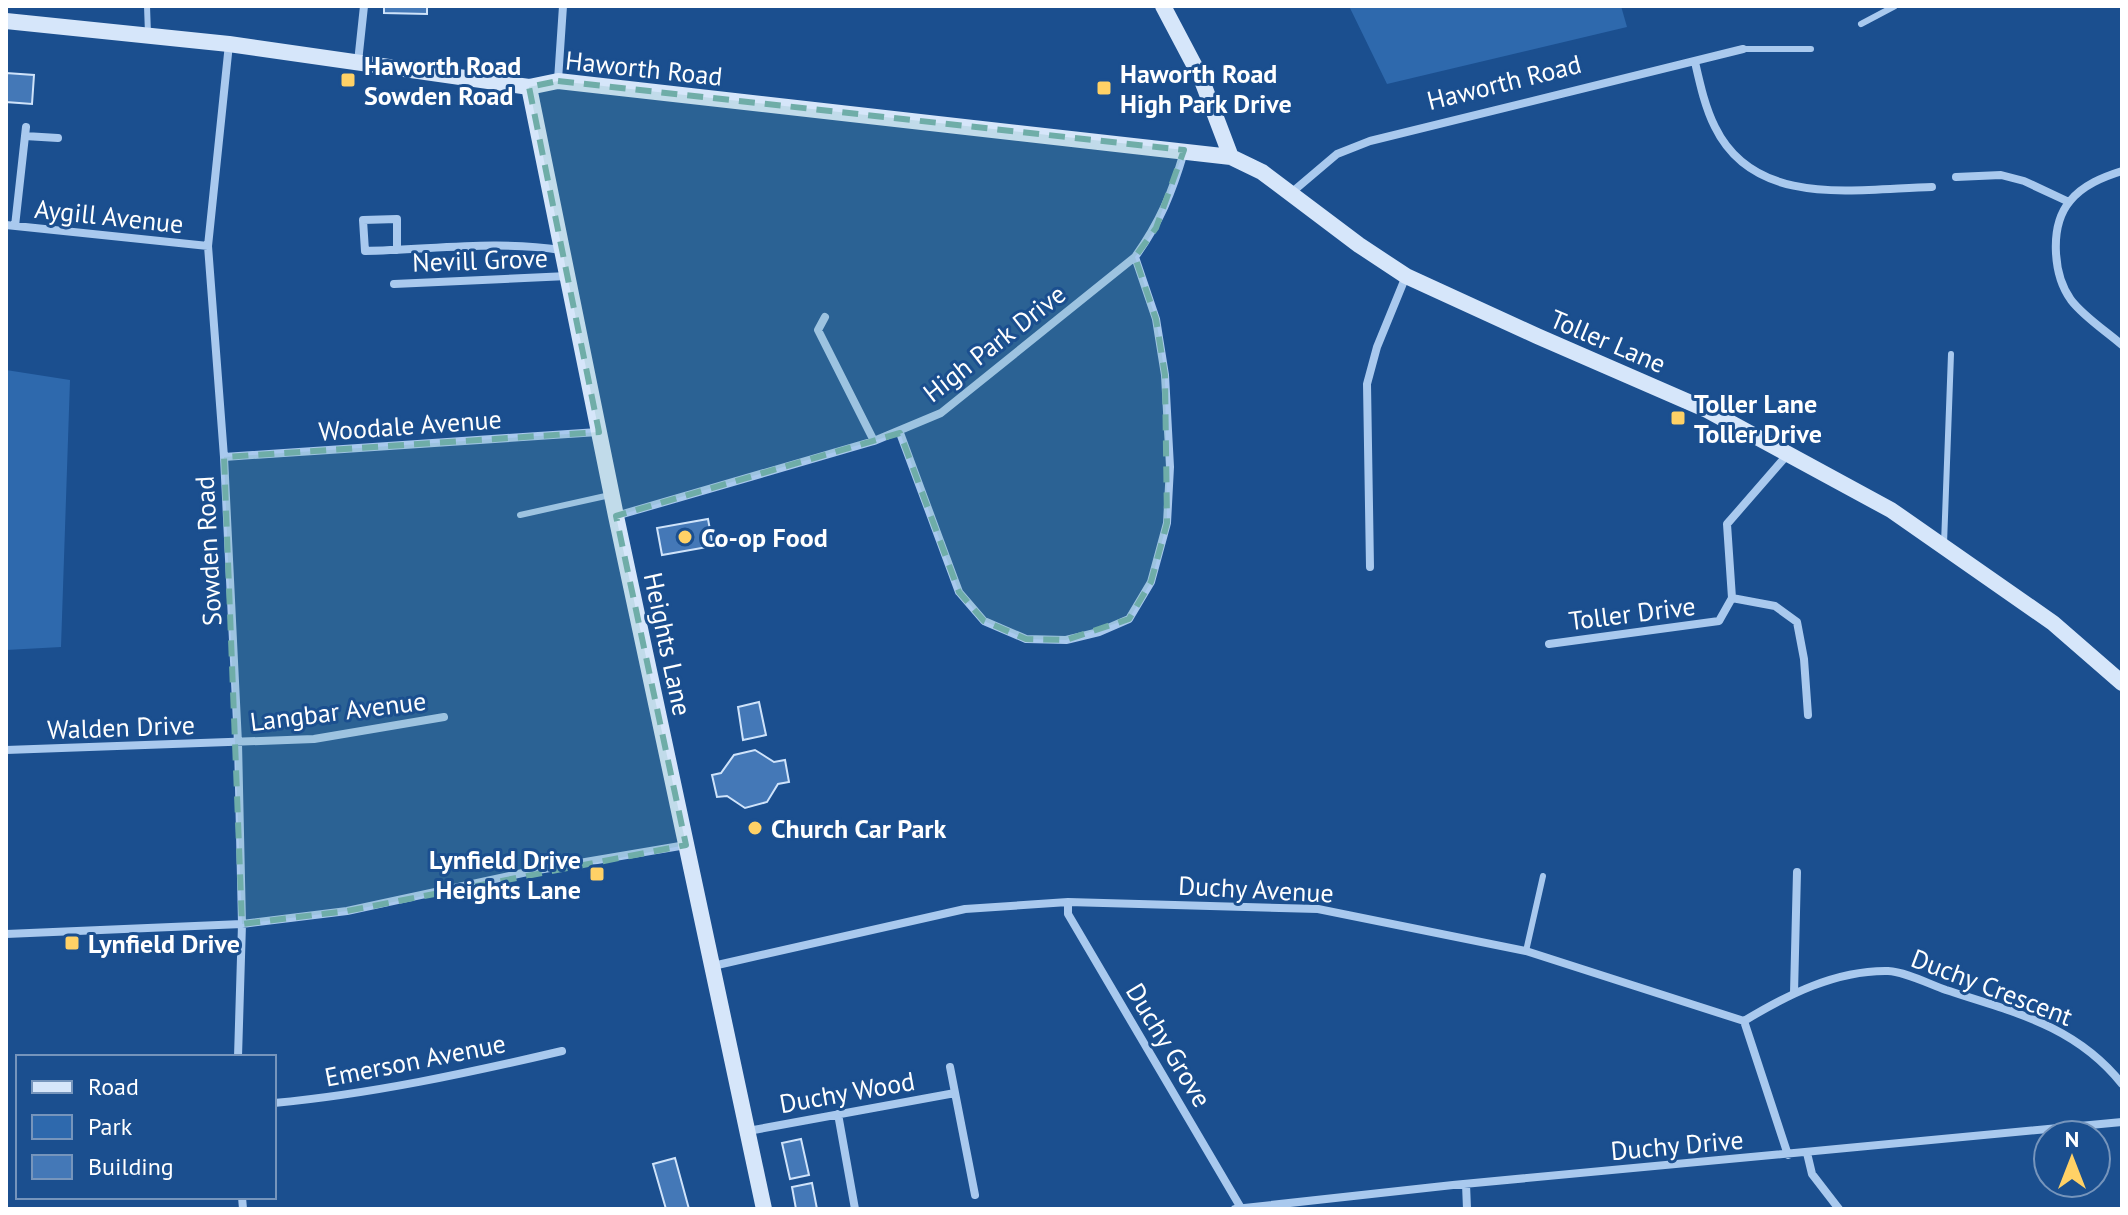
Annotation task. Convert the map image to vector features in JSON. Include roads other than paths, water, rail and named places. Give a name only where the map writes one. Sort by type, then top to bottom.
[{"type":"main road","points":[[1163,6],[1201,78],[1231,157]]},
{"type":"main road","name":"Haworth Road","points":[[6,21],[229,44],[529,87],[558,81],[1231,157]]},
{"type":"main road","name":"Heights Lane","points":[[529,87],[616,516],[764,1209]]},
{"type":"main road","name":"Toller Lane","points":[[1231,157],[1262,172],[1406,276],[1707,410],[1891,510],[2053,623],[2122,683]]},
{"type":"street","points":[[358,62],[364,6]]},
{"type":"street","points":[[558,81],[563,6]]},
{"type":"street","name":"Sowden Road","points":[[229,44],[208,246],[224,457],[238,743],[242,924],[238,1055]]},
{"type":"street","name":"Haworth Road","points":[[1291,193],[1337,154],[1370,141],[1743,49]]},
{"type":"street","points":[[1695,62],[1715,127],[1729,150],[1745,166],[1788,186],[1816,191],[1932,187]]},
{"type":"street","points":[[10,225],[26,132],[58,138]]},
{"type":"street","name":"High Park Drive","points":[[616,516],[900,433],[941,413],[1135,257],[1156,228],[1172,193],[1184,150]]},
{"type":"street","points":[[2122,171],[2098,178],[2069,202],[2055,236],[2058,272],[2072,300],[2122,345]]},
{"type":"street","points":[[1956,177],[2001,175],[2034,185],[2069,202]]},
{"type":"street","points":[[397,250],[397,219],[363,220],[365,251],[397,250],[520,244],[561,250]]},
{"type":"street","name":"Aygill Avenue","points":[[10,225],[208,246]]},
{"type":"street","points":[[900,433],[959,592],[984,621],[1026,639],[1066,640],[1099,632],[1129,619],[1151,582],[1167,523],[1170,467],[1165,375],[1156,319],[1135,257]]},
{"type":"street","name":"Nevill Grove","points":[[394,284],[568,276]]},
{"type":"street","points":[[1370,567],[1367,384],[1377,347],[1406,276]]},
{"type":"street","points":[[825,317],[818,330],[874,441]]},
{"type":"street","name":"Woodale Avenue","points":[[224,457],[599,432]]},
{"type":"street","name":"Toller Drive","points":[[1549,644],[1719,621],[1732,598],[1727,524],[1788,454]]},
{"type":"street","points":[[1732,598],[1775,606],[1797,622],[1804,659],[1808,715]]},
{"type":"street","name":"Langbar Avenue","points":[[238,743],[314,739],[444,717]]},
{"type":"street","name":"Walden Drive","points":[[6,750],[238,743]]},
{"type":"street","points":[[6,934],[242,924],[347,911],[532,871],[686,845]]},
{"type":"street","points":[[1794,993],[1797,872]]},
{"type":"street","name":"Duchy Avenue","points":[[713,966],[965,909],[1068,902],[1318,909],[1526,951],[1744,1021]]},
{"type":"street","name":"Duchy Grove","points":[[1068,902],[1068,914],[1242,1208]]},
{"type":"street","name":"Duchy Crescent","points":[[1744,1021],[1794,993],[1852,974],[1890,971],[2037,1020],[2076,1040],[2105,1063],[2122,1084]]},
{"type":"street","points":[[1744,1021],[1788,1155]]},
{"type":"street","name":"Emerson Avenue","points":[[276,1103],[314,1100],[562,1051]]},
{"type":"street","points":[[950,1067],[975,1195]]},
{"type":"street","name":"Duchy Wood","points":[[748,1131],[955,1093]]},
{"type":"street","points":[[838,1114],[855,1209]]},
{"type":"street","name":"Duchy Drive","points":[[1242,1208],[2122,1122]]},
{"type":"street","points":[[1807,1153],[1812,1174],[1839,1209]]},
{"type":"street","points":[[1466,1184],[1467,1209]]},
{"type":"lane","points":[[147,6],[148,36]]},
{"type":"lane","points":[[1861,24],[1895,6]]},
{"type":"lane","points":[[1743,49],[1811,49]]},
{"type":"lane","points":[[1944,548],[1951,354]]},
{"type":"lane","points":[[520,515],[612,495]]},
{"type":"lane","points":[[1526,951],[1543,876]]},
{"type":"place","name":"Haworth Road Sowden Road","points":[[348,80]]},
{"type":"place","name":"Haworth Road High Park Drive","points":[[1104,88]]},
{"type":"place","name":"Toller Lane Toller Drive","points":[[1678,418]]},
{"type":"place","name":"Co-op Food","points":[[685,537]]},
{"type":"place","name":"Church Car Park","points":[[755,828]]},
{"type":"place","name":"Lynfield Drive Heights Lane","points":[[597,874]]},
{"type":"place","name":"Lynfield Drive","points":[[72,943]]}]
